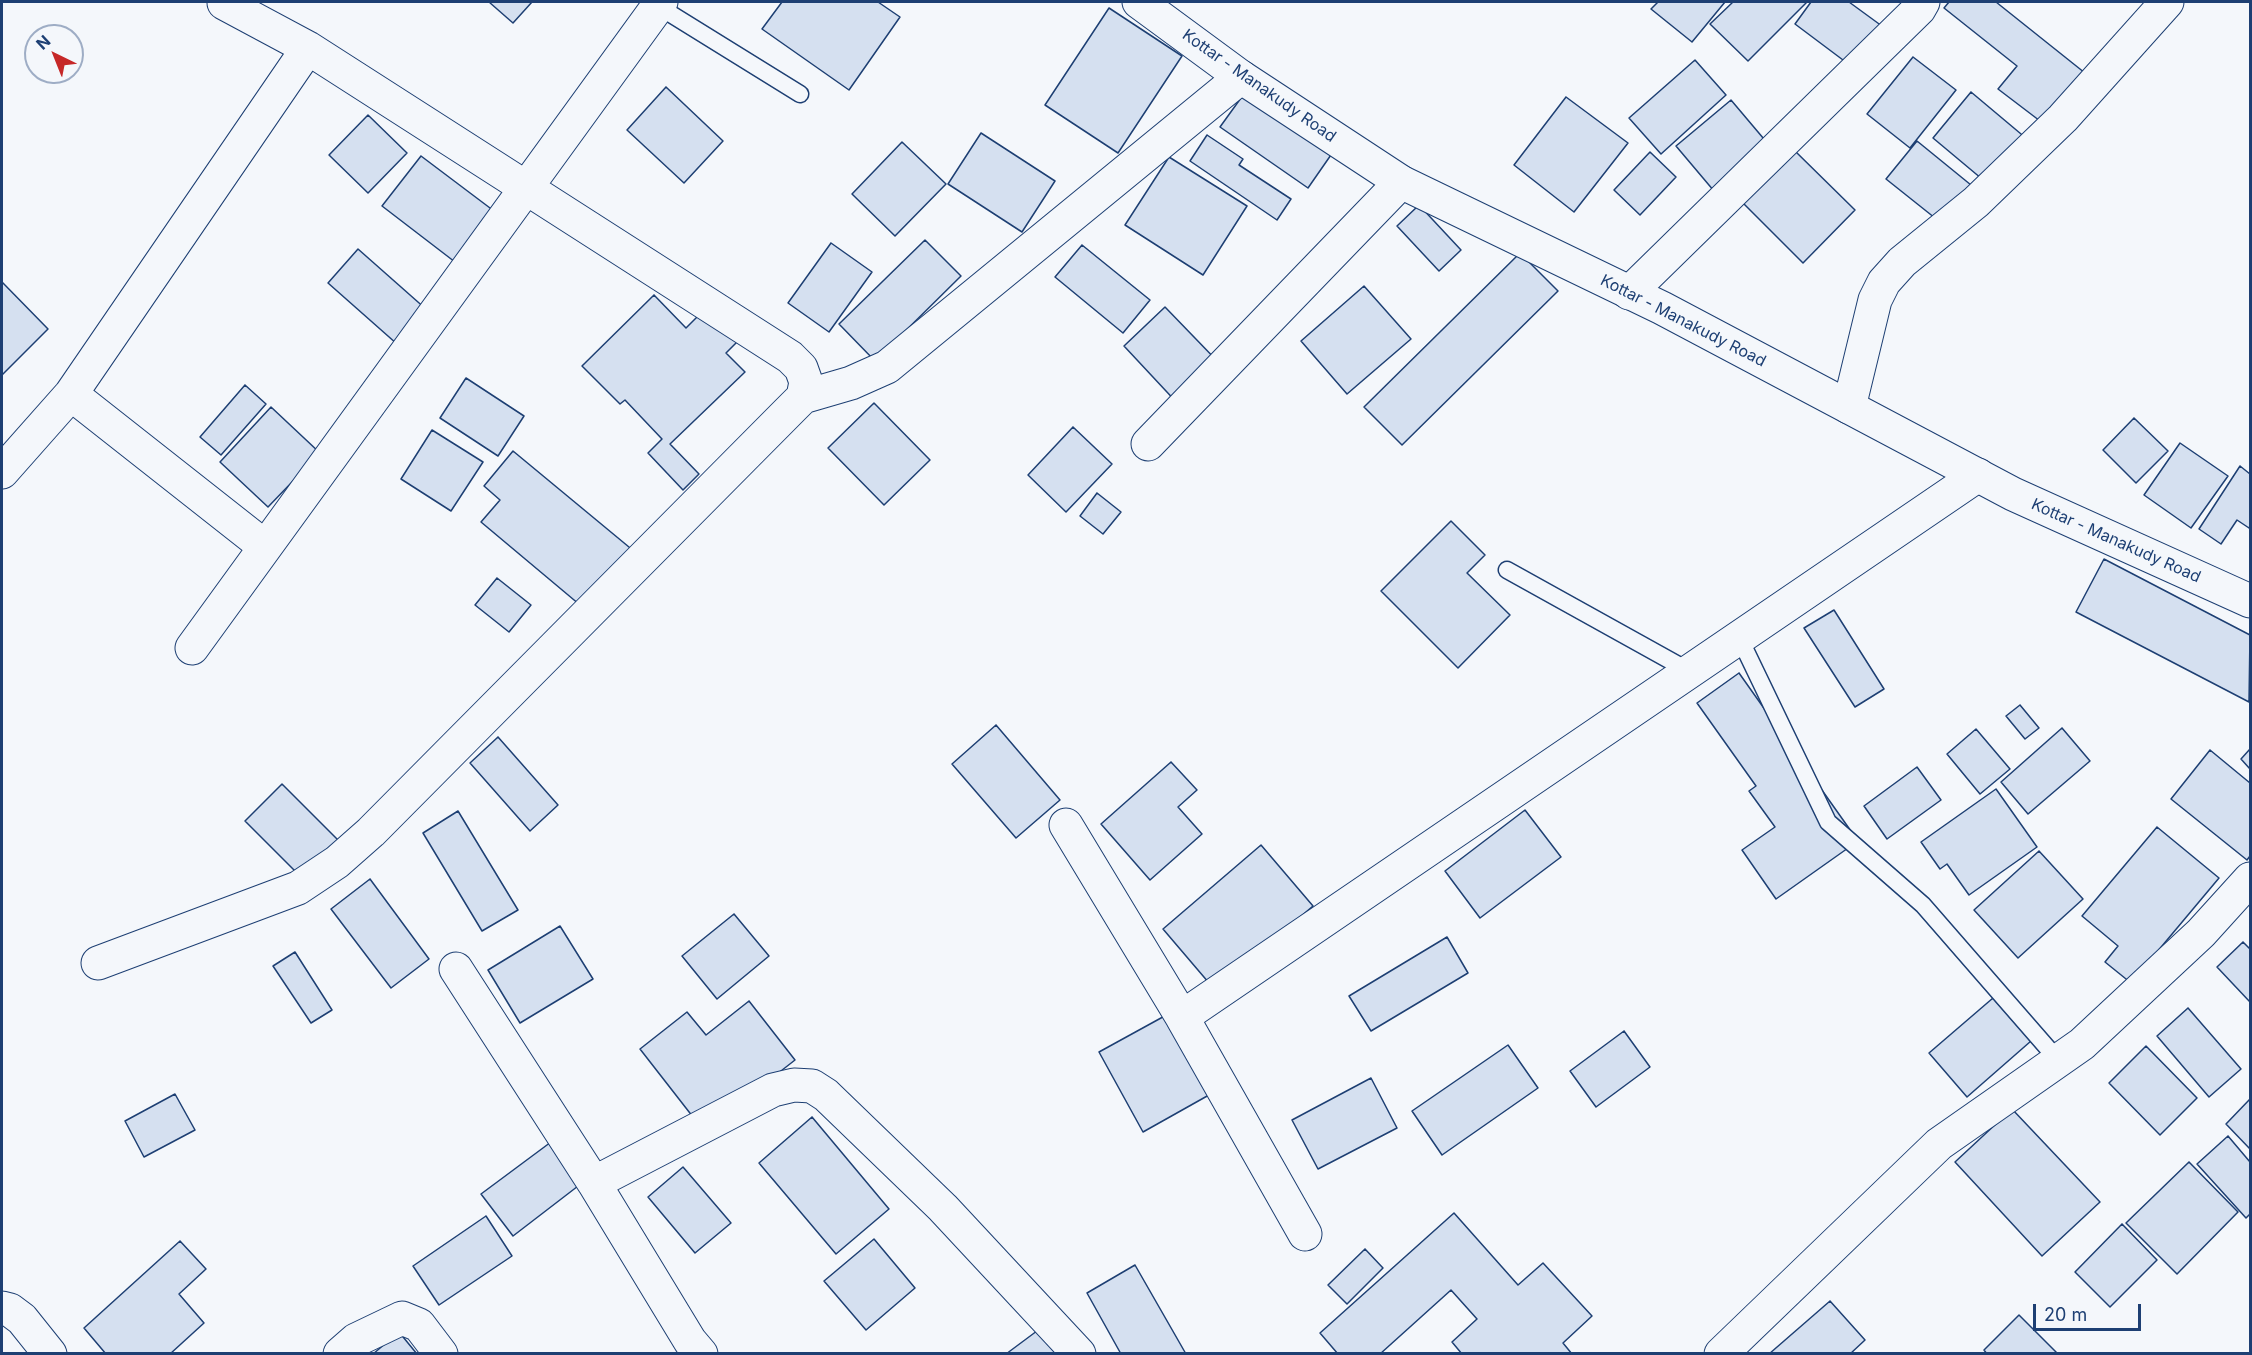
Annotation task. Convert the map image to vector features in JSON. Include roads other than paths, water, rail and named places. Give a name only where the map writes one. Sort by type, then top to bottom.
[{"type":"street","name":"Kottar - Manakudy Road","points":[[1139,2],[1240,77],[1401,182],[1662,308],[2013,494],[2250,601]]},
{"type":"street","points":[[1629,293],[1919,9],[1923,2]]},
{"type":"street","points":[[1849,407],[1875,300],[1884,282],[1902,262],[1976,202],[2063,118],[2167,2]]},
{"type":"street","points":[[224,3],[308,48],[790,357],[801,368],[806,382],[803,397]]},
{"type":"street","points":[[192,648],[657,3]]},
{"type":"street","points":[[2,472],[71,394],[308,48]]},
{"type":"street","points":[[98,963],[298,888],[337,862],[371,832],[803,397],[851,383],[887,367],[1240,77]]},
{"type":"street","points":[[1148,444],[1401,182]]},
{"type":"street","points":[[71,394],[264,546]]},
{"type":"street","points":[[1182,1017],[1978,475]]},
{"type":"street","points":[[1066,825],[1182,1017],[1305,1234]]},
{"type":"street","points":[[1721,1353],[1939,1144],[2082,1044],[2246,892]]},
{"type":"street","points":[[456,969],[594,1182],[690,1341],[701,1353]]},
{"type":"street","points":[[594,1182],[773,1090],[794,1085],[812,1086],[826,1095],[944,1208],[1079,1353]]},
{"type":"street","points":[[2,1308],[10,1310],[22,1319],[50,1353]]},
{"type":"street","points":[[340,1353],[356,1340],[402,1318],[419,1325],[441,1353]]},
{"type":"lane","points":[[657,3],[800,94]]},
{"type":"lane","points":[[1507,570],[1689,671]]},
{"type":"lane","points":[[1740,639],[1828,822],[1923,905],[2058,1060]]}]
